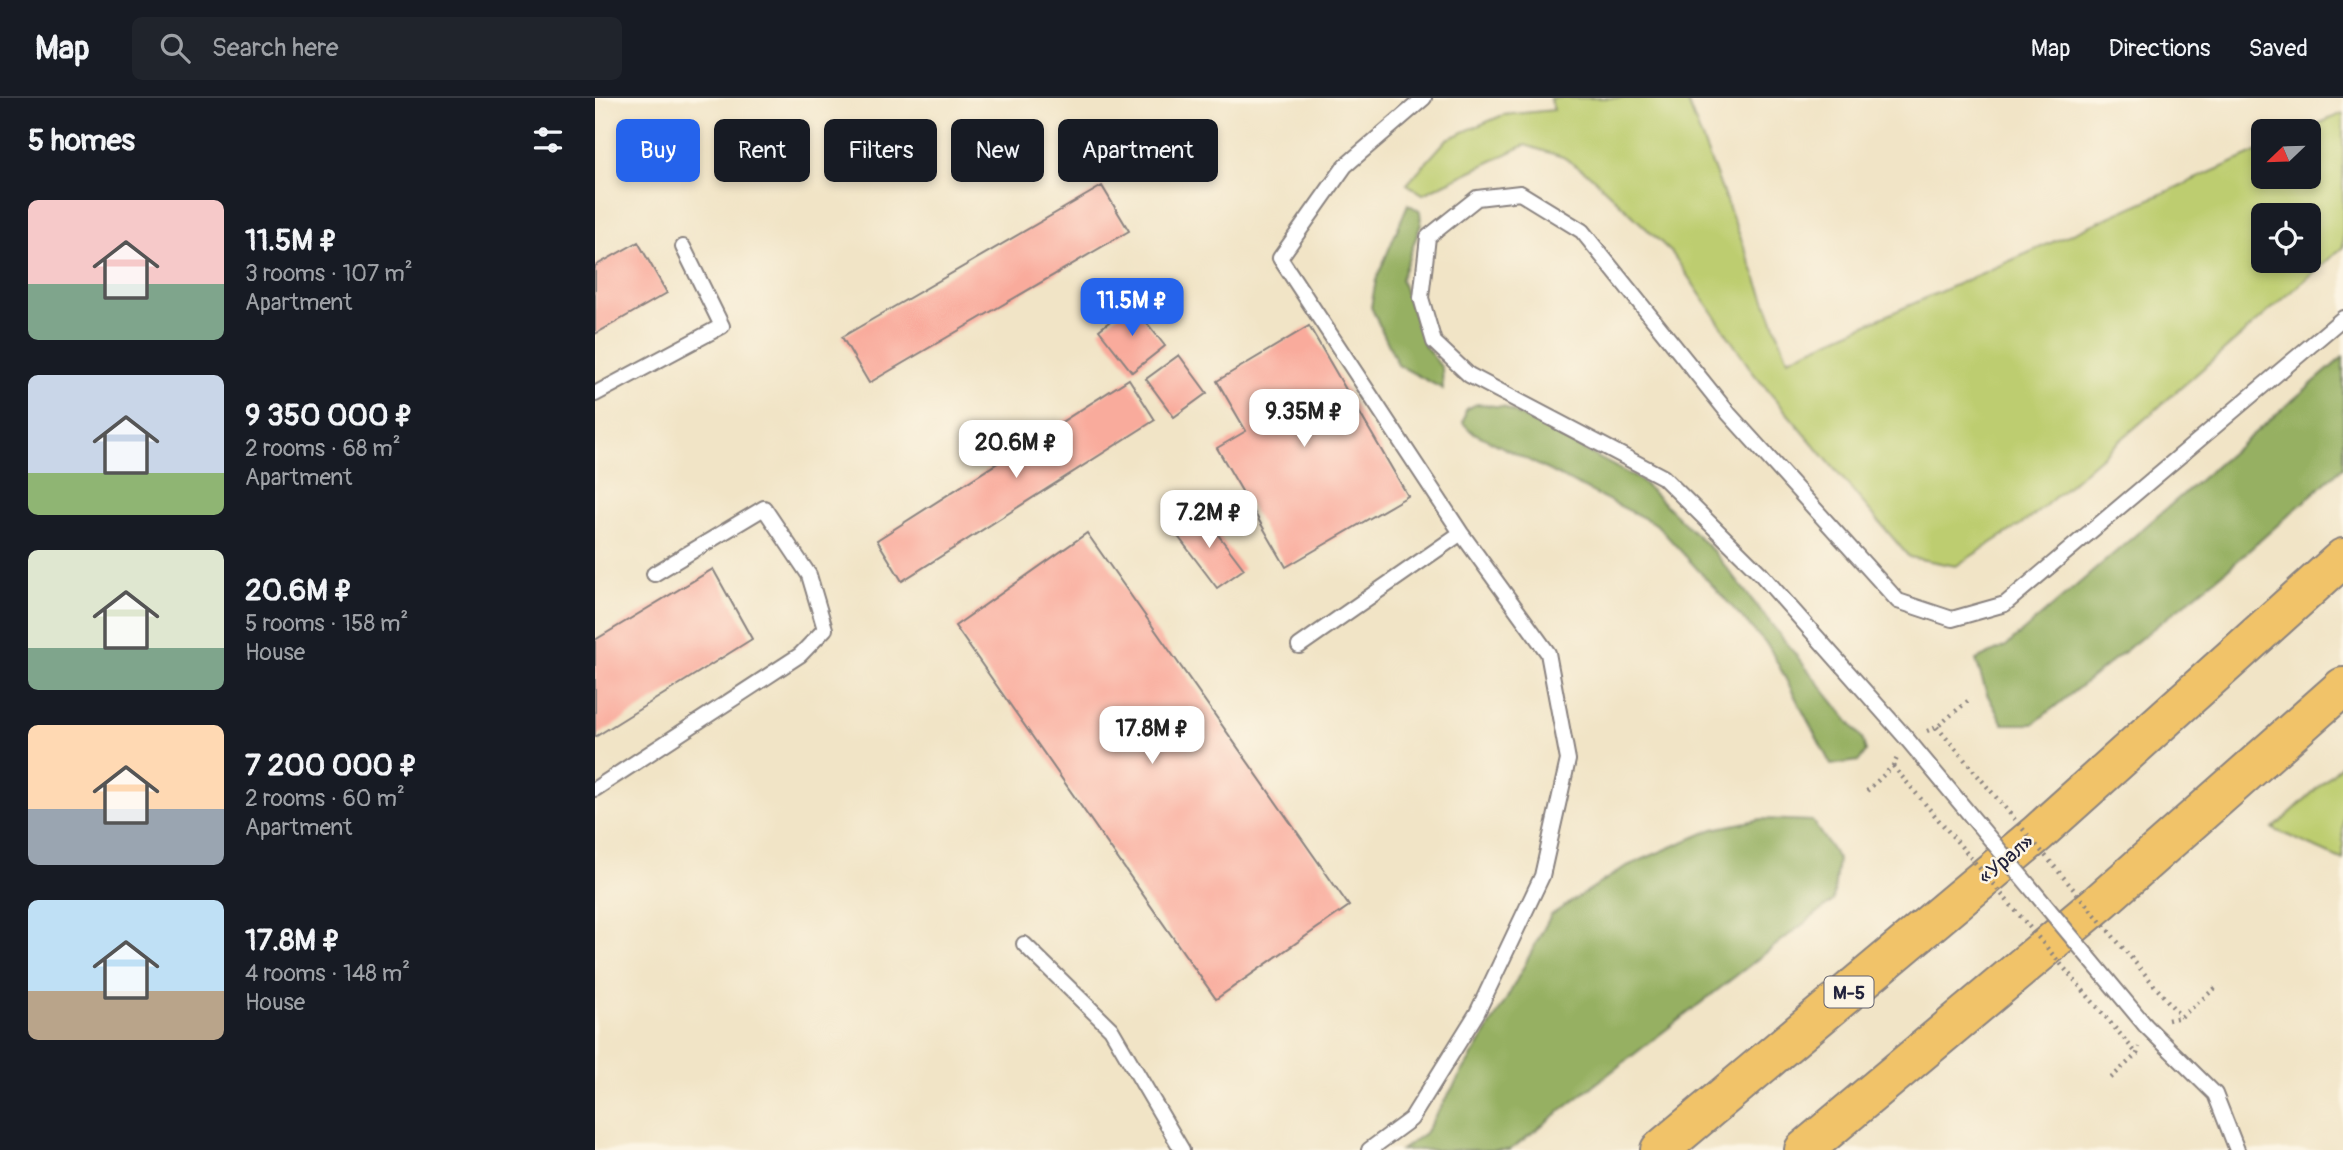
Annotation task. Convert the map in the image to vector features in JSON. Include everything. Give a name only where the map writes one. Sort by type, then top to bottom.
[{"type":"main road","name":"«Урал»","points":[[1660,1150],[2038,833],[2343,558]]},
{"type":"main road","points":[[1804,1150],[2100,902],[2343,687]]},
{"type":"lane","points":[[1369,1150],[1411,1119],[1477,1013],[1542,876],[1568,760],[1548,653],[1461,533],[1280,258],[1345,166],[1424,98]]},
{"type":"lane","points":[[2237,1150],[2215,1094],[2145,1025],[1907,739],[1760,573],[1663,477],[1469,374],[1434,342],[1421,298],[1428,237],[1476,198],[1520,193],[1582,231],[1730,414],[1898,601],[1952,619],[2005,604],[2343,317]]},
{"type":"lane","points":[[595,394],[722,326],[683,247]]},
{"type":"lane","points":[[595,789],[800,655],[825,629],[809,575],[764,508],[654,573]]},
{"type":"lane","points":[[1299,646],[1461,533]]},
{"type":"lane","points":[[1024,944],[1111,1029],[1182,1150]]},
{"type":"path","points":[[1969,701],[1937,727],[2181,1017],[2219,985]]},
{"type":"path","points":[[1867,791],[1893,766],[2137,1054],[2111,1078]]},
{"type":"green space","points":[[1550,98],[1686,98],[1788,359],[2251,154],[2251,189],[2321,189],[2321,123],[2343,113],[2343,247],[2321,266],[2321,203],[2251,203],[2251,273],[2313,273],[2032,517],[1956,566],[1909,557],[1754,374],[1672,253],[1590,175],[1563,157],[1525,145],[1423,194],[1407,184],[1447,139],[1503,115],[1554,110]]},
{"type":"green space","points":[[1408,204],[1420,211],[1421,224],[1401,279],[1425,346],[1442,368],[1443,389],[1398,365],[1371,307],[1376,280]]},
{"type":"green space","points":[[2343,357],[2343,467],[2228,569],[2033,724],[2003,724],[1987,694],[1976,660],[2006,646]]},
{"type":"green space","points":[[1477,404],[1504,407],[1640,480],[1713,551],[1862,738],[1866,751],[1859,761],[1831,765],[1769,647],[1656,524],[1472,432],[1463,423],[1466,409]]},
{"type":"green space","points":[[2343,764],[2343,860],[2273,829]]},
{"type":"green space","points":[[1761,819],[1812,821],[1838,859],[1833,901],[1510,1150],[1401,1150],[1425,1133],[1506,1000],[1551,915],[1625,867],[1713,829]]},
{"type":"building","points":[[1102,186],[1129,231],[869,383],[842,337]]},
{"type":"building","points":[[638,242],[667,293],[595,334],[595,266]]},
{"type":"building","points":[[1132,304],[1165,346],[1132,372],[1099,330]]},
{"type":"building","points":[[1309,326],[1408,496],[1286,567],[1217,448],[1246,431],[1217,381]]},
{"type":"building","points":[[1179,355],[1207,393],[1174,417],[1146,379]]},
{"type":"building","points":[[1129,379],[1155,420],[902,581],[877,540]]},
{"type":"building","points":[[1200,511],[1244,569],[1217,588],[1174,531]]},
{"type":"building","points":[[1087,533],[1349,906],[1216,999],[955,626]]},
{"type":"building","points":[[713,569],[752,639],[595,737],[595,640]]}]
